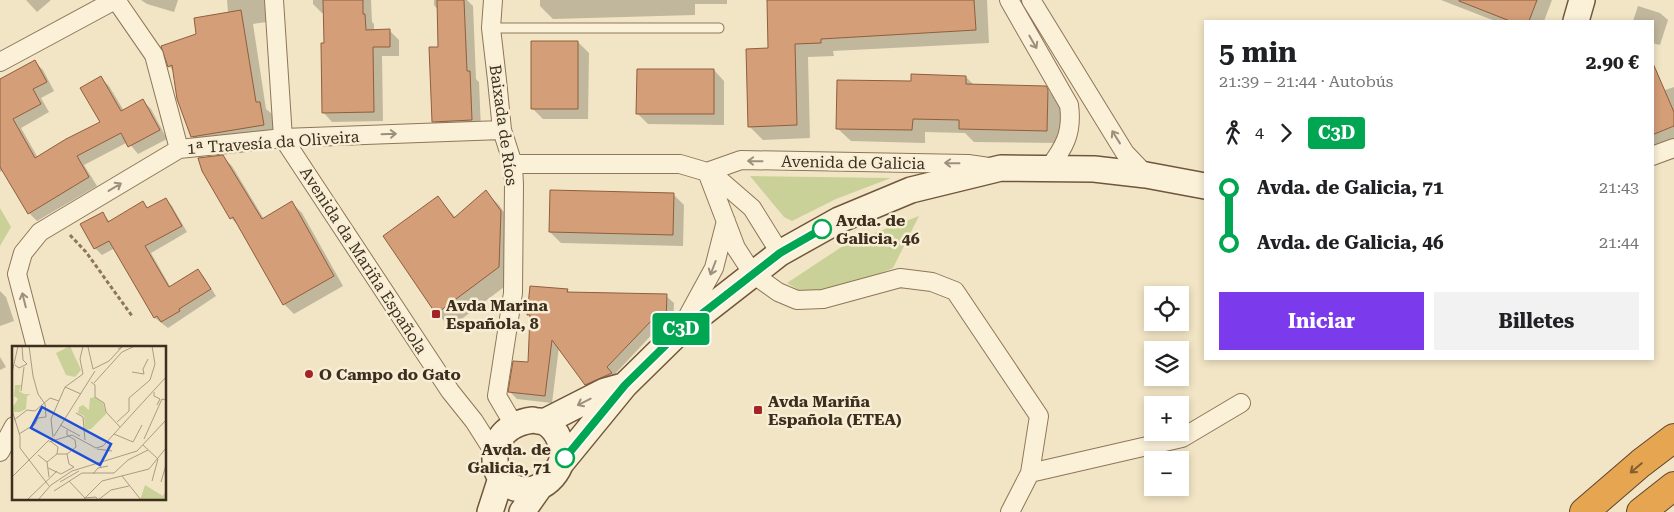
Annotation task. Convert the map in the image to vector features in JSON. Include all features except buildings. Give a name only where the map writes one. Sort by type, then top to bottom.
[{"type":"highway","points":[[1584,512],[1641,463],[1674,438]]},
{"type":"highway","points":[[1642,512],[1661,498]]},
{"type":"main road","points":[[1576,20],[1582,0]]},
{"type":"main road","name":"Avenida de Galicia","points":[[562,462],[625,385],[680,331],[780,253],[839,220],[911,190],[1001,168],[1094,169],[1204,186]]},
{"type":"main road","name":"Avenida de Galicia","points":[[544,422],[605,391],[625,385]]},
{"type":"main road","points":[[522,512],[539,488],[552,478],[562,462],[563,454],[558,437],[552,428],[544,422],[533,420],[510,428],[497,442],[495,454],[497,471],[509,484],[522,489],[539,488]]},
{"type":"main road","points":[[490,512],[502,478]]},
{"type":"street","points":[[0,62],[116,0],[154,55],[179,149]]},
{"type":"street","name":"Avenida da Mariña Española","points":[[274,0],[283,138],[450,391],[474,420],[495,454]]},
{"type":"street","name":"Baixada de Ríos","points":[[493,0],[491,28],[502,130],[513,164],[514,185],[513,293],[497,396],[510,428]]},
{"type":"street","points":[[1009,0],[1069,105],[1071,118],[1069,133],[1062,150],[1048,169]]},
{"type":"street","points":[[1031,0],[1125,153],[1146,176]]},
{"type":"street","name":"1ª Travesía da Oliveira","points":[[36,346],[17,274],[24,253],[40,232],[179,149],[283,138],[502,130]]},
{"type":"street","points":[[1654,155],[1674,148]]},
{"type":"street","name":"Avenida de Galicia","points":[[706,172],[741,160],[968,164],[1001,168]]},
{"type":"street","points":[[513,164],[680,164],[706,172],[722,182],[752,208],[780,253]]},
{"type":"street","points":[[706,172],[736,248],[753,274],[778,292],[797,300],[823,298],[900,278],[932,282],[955,291],[1039,416],[1030,473],[1010,512]]},
{"type":"street","name":"Avenida de Galicia","points":[[680,331],[714,268],[726,221]]},
{"type":"street","points":[[1030,473],[1182,438],[1241,403]]},
{"type":"street","points":[[474,420],[510,428]]},
{"type":"street","points":[[0,452],[12,430]]},
{"type":"lane","points":[[491,28],[719,28]]},
{"type":"path","points":[[57,222],[86,252],[132,316]]},
{"type":"green space","points":[[750,176],[891,178],[836,199],[792,221],[784,217]]},
{"type":"green space","points":[[0,208],[11,227],[0,246]]},
{"type":"green space","points":[[919,216],[893,268],[867,279],[824,291],[802,292],[787,283],[846,244]]},
{"type":"bus line","name":"C3D","points":[[565,458],[625,385],[680,331],[780,253],[822,229]]},
{"type":"place","name":"Avda. de Galicia, 46","points":[[822,229]]},
{"type":"place","name":"Avda Marina Española, 8","points":[[436,314]]},
{"type":"place","name":"O Campo do Gato","points":[[309,374]]},
{"type":"place","name":"Avda Mariña Española (ETEA)","points":[[758,410]]},
{"type":"place","name":"Avda. de Galicia, 71","points":[[565,458]]}]
